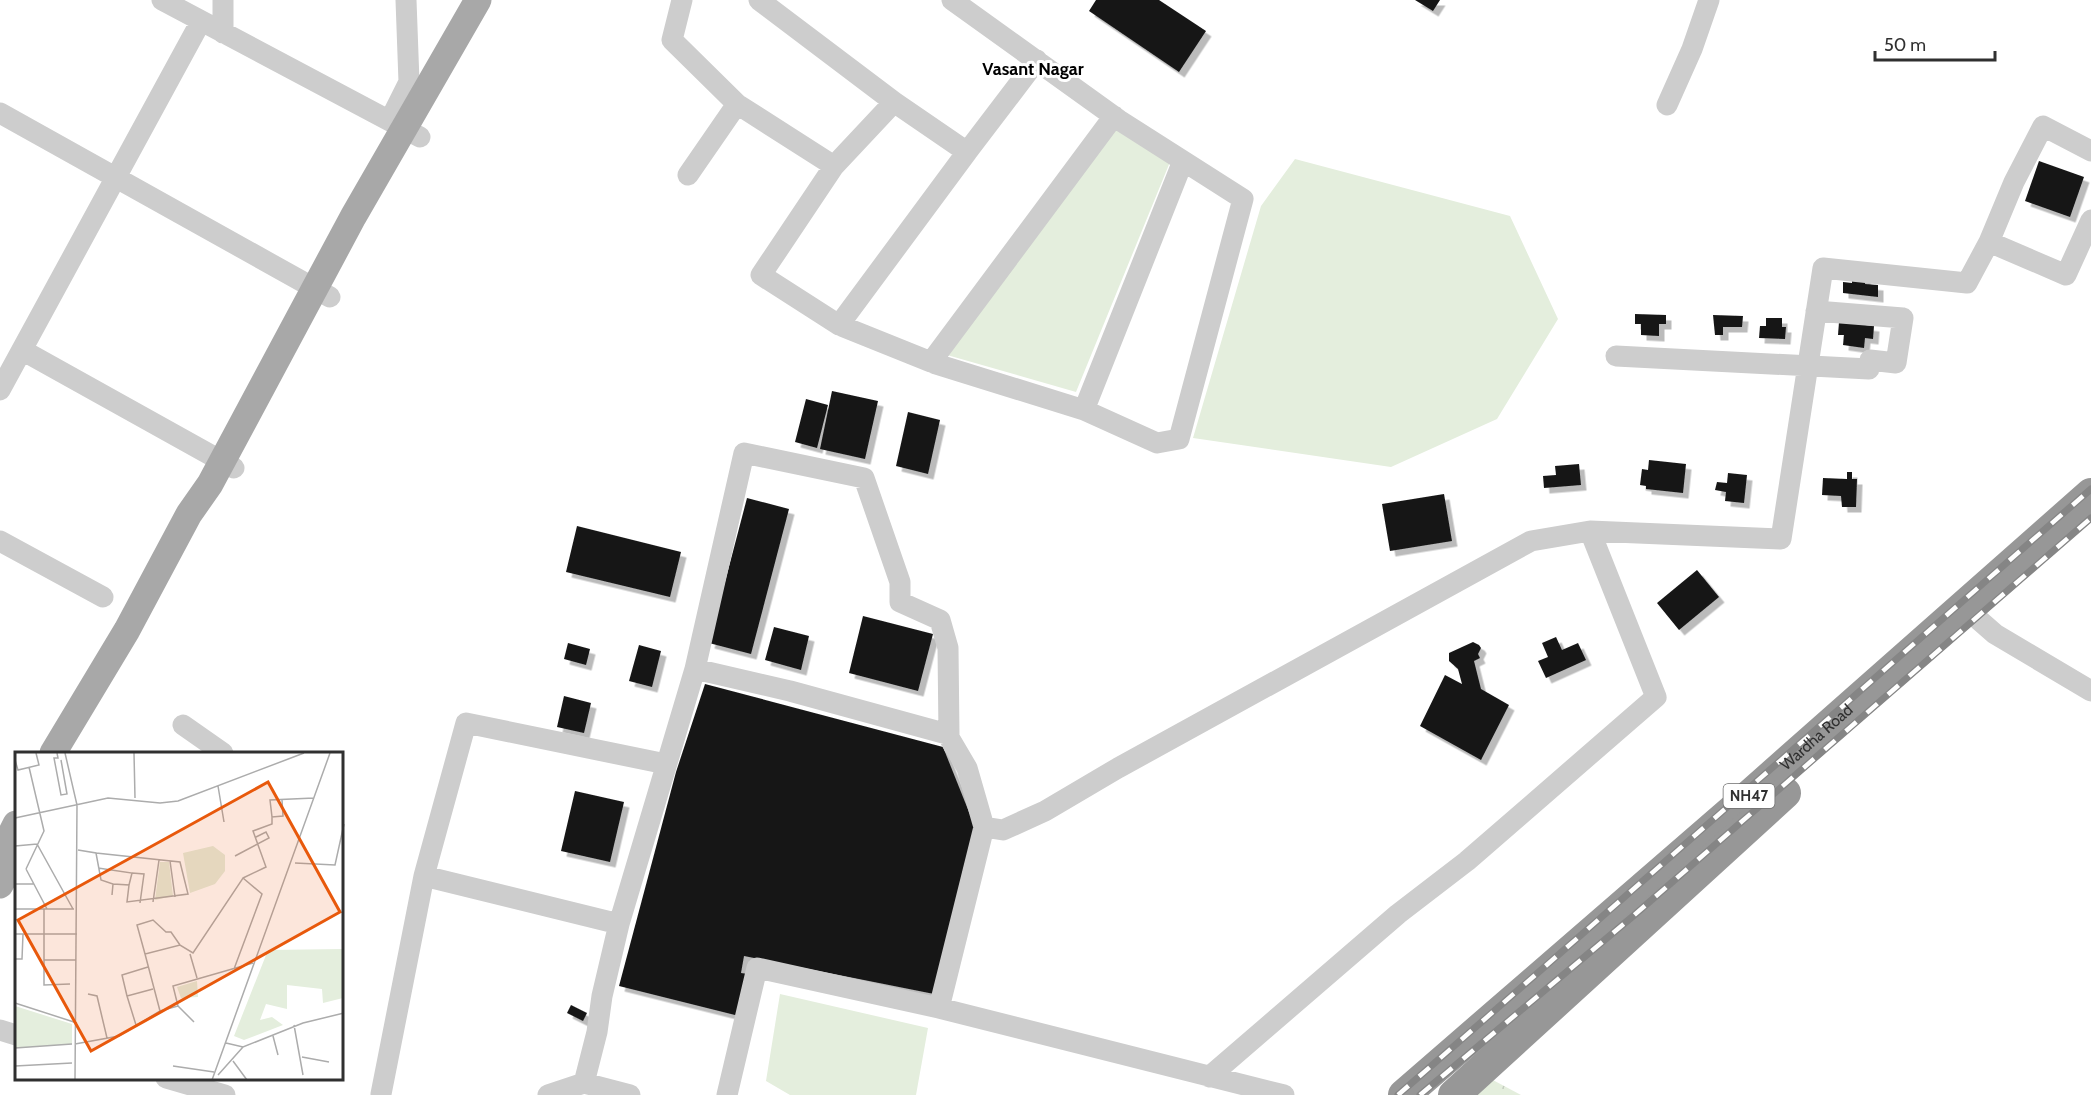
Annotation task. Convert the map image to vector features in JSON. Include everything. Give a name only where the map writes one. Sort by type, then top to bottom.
[{"type":"highway","name":"Wardha Road","points":[[1404,1095],[1740,804],[2091,494]]},
{"type":"highway","name":"Wardha Road","points":[[1454,1095],[2091,517]]},
{"type":"main road","points":[[75,752],[228,464],[323,293],[353,218],[478,0]]},
{"type":"main road","points":[[405,129],[498,0]]},
{"type":"main road","points":[[54,752],[127,630],[189,514],[210,484],[228,464]]},
{"type":"main road","points":[[5,865],[15,828]]},
{"type":"street","points":[[162,0],[405,129],[409,82],[406,0]]},
{"type":"street","points":[[223,0],[223,33]]},
{"type":"street","points":[[682,0],[672,40],[737,104],[834,166]]},
{"type":"street","points":[[759,0],[894,102],[967,152]]},
{"type":"street","points":[[894,102],[834,166],[761,275],[839,325],[931,362],[1084,410],[1157,443],[1179,439],[1243,199],[1114,116],[952,0]]},
{"type":"street","points":[[1667,105],[1692,49],[1709,0]]},
{"type":"street","points":[[0,390],[201,21]]},
{"type":"street","points":[[839,325],[1036,60]]},
{"type":"street","points":[[688,175],[737,104]]},
{"type":"street","points":[[0,113],[323,293]]},
{"type":"street","points":[[931,362],[1114,116]]},
{"type":"street","points":[[984,828],[1003,830],[1045,811],[1118,768],[1531,541],[1590,531],[1781,539],[1823,268],[1967,283],[1989,242],[2014,182],[2043,126],[2091,151]]},
{"type":"street","points":[[1084,410],[1183,160]]},
{"type":"street","points":[[1989,242],[2066,275],[2091,220]]},
{"type":"street","points":[[1616,356],[1808,368],[1869,369],[1870,360],[1896,363],[1903,318],[1816,311]]},
{"type":"street","points":[[22,350],[228,464]]},
{"type":"street","points":[[584,1083],[619,924],[695,669],[744,453],[864,478],[900,582],[900,602],[940,620],[948,648],[949,735],[966,768],[984,828],[939,1008]]},
{"type":"street","points":[[1209,1077],[1398,914],[1467,861],[1656,697],[1590,531]]},
{"type":"street","points":[[0,541],[103,597]]},
{"type":"street","points":[[1979,620],[1995,634],[2091,691]]},
{"type":"street","points":[[695,669],[790,691],[949,735]]},
{"type":"street","points":[[378,1095],[424,876],[466,723],[666,764]]},
{"type":"street","points":[[183,725],[222,752]]},
{"type":"street","points":[[424,876],[619,924]]},
{"type":"street","points":[[727,1095],[757,968],[939,1008],[1284,1095]]},
{"type":"street","points":[[0,1030],[15,1035]]},
{"type":"street","points":[[173,1080],[225,1095]]},
{"type":"street","points":[[548,1095],[584,1083],[630,1095]]},
{"type":"green space","points":[[1116,129],[1170,162],[1076,392],[947,355]]},
{"type":"green space","points":[[1295,159],[1510,216],[1558,319],[1497,419],[1391,467],[1193,438],[1261,206]]},
{"type":"green space","points":[[780,994],[928,1028],[916,1095],[790,1095],[766,1081]]},
{"type":"green space","points":[[1491,1079],[1521,1095],[1472,1095]]},
{"type":"building","points":[[1096,0],[1159,0],[1206,31],[1179,72],[1089,11]]},
{"type":"building","points":[[1415,0],[1440,0],[1433,11]]},
{"type":"building","points":[[2039,161],[2084,177],[2070,217],[2025,201]]},
{"type":"building","points":[[1852,271],[1866,273],[1865,284],[1878,285],[1878,297],[1843,293],[1843,282],[1852,283]]},
{"type":"building","points":[[1635,314],[1666,315],[1666,324],[1659,324],[1659,336],[1641,335],[1641,324],[1635,324]]},
{"type":"building","points":[[1713,315],[1743,316],[1742,327],[1723,327],[1723,335],[1715,335]]},
{"type":"building","points":[[1766,318],[1782,318],[1782,327],[1786,327],[1785,339],[1759,338],[1760,326],[1766,326]]},
{"type":"building","points":[[1839,322],[1874,326],[1873,339],[1865,338],[1864,348],[1843,345],[1844,335],[1838,335]]},
{"type":"building","points":[[832,391],[878,401],[865,459],[820,449]]},
{"type":"building","points":[[806,399],[828,405],[817,448],[795,442]]},
{"type":"building","points":[[908,412],[940,420],[928,474],[896,466]]},
{"type":"building","points":[[1649,460],[1686,464],[1683,493],[1646,489],[1646,486],[1640,485],[1642,469],[1648,470]]},
{"type":"building","points":[[1579,464],[1581,485],[1544,488],[1543,476],[1556,475],[1555,466]]},
{"type":"building","points":[[1847,472],[1852,472],[1852,479],[1857,479],[1856,507],[1842,507],[1841,496],[1822,495],[1823,478],[1847,479]]},
{"type":"building","points":[[1728,473],[1747,475],[1744,503],[1725,501],[1726,492],[1715,490],[1717,482],[1727,483]]},
{"type":"building","points":[[1444,494],[1452,541],[1390,551],[1382,504]]},
{"type":"building","points":[[747,498],[789,509],[751,654],[709,643]]},
{"type":"building","points":[[577,526],[681,552],[670,597],[566,572]]},
{"type":"building","points":[[1697,570],[1719,597],[1679,630],[1657,603]]},
{"type":"building","points":[[863,616],[933,634],[918,691],[849,673]]},
{"type":"building","points":[[774,627],[809,636],[801,670],[765,660]]},
{"type":"building","points":[[1556,637],[1562,650],[1578,643],[1586,660],[1546,678],[1538,661],[1548,657],[1542,643]]},
{"type":"building","points":[[1473,642],[1481,648],[1478,654],[1480,658],[1474,661],[1481,689],[1509,705],[1481,760],[1420,726],[1445,675],[1462,684],[1458,669],[1449,661],[1449,653]]},
{"type":"building","points":[[568,643],[590,649],[586,665],[564,659]]},
{"type":"building","points":[[639,645],[661,651],[652,687],[629,681]]},
{"type":"building","points":[[705,684],[943,747],[975,827],[934,994],[744,956],[741,973],[748,974],[739,1016],[619,986],[676,772]]},
{"type":"building","points":[[564,696],[591,703],[584,733],[557,727]]},
{"type":"building","points":[[575,791],[624,802],[610,862],[561,851]]},
{"type":"building","points":[[571,1005],[587,1013],[583,1021],[567,1013]]},
{"type":"railway","points":[[1398,1095],[2091,489]]},
{"type":"railway","points":[[1420,1095],[1632,917],[2091,518]]},
{"type":"district","name":"Vasant Nagar","points":[[1033,69]]}]
